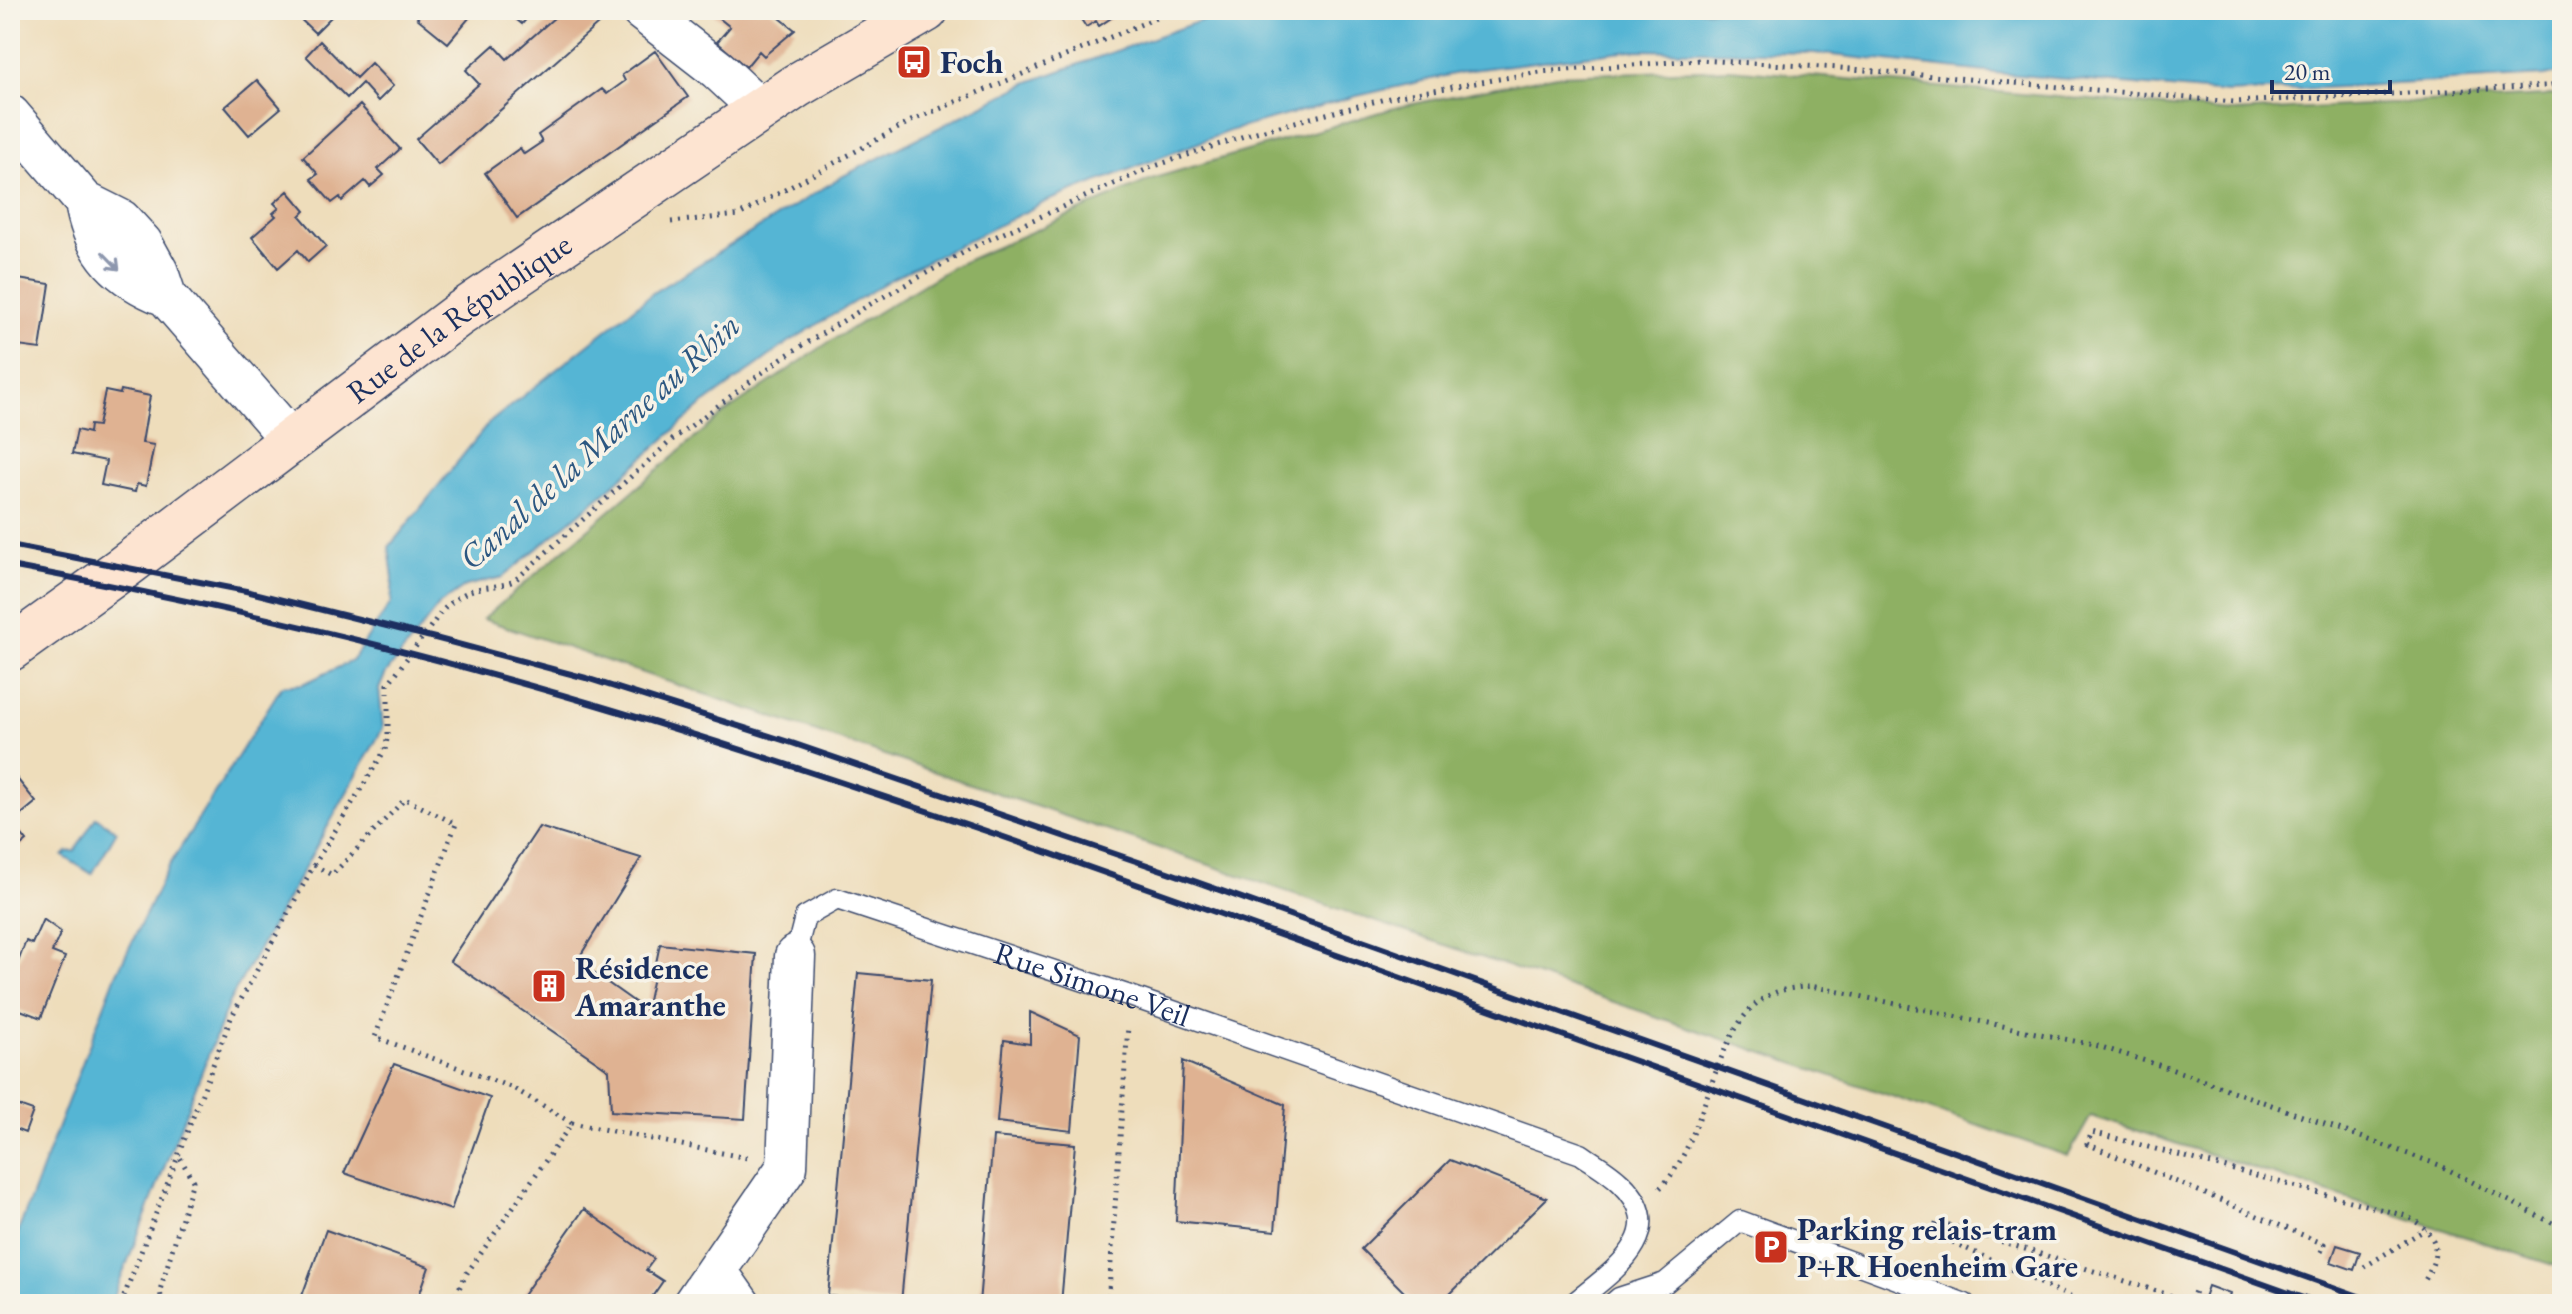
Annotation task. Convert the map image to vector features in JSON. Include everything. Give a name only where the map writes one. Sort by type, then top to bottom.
[{"type":"main road","name":"Rue de la République","points":[[10,649],[458,315],[761,110],[926,10]]},
{"type":"street","points":[[641,10],[718,70],[761,110]]},
{"type":"street","points":[[10,115],[85,202],[89,225],[101,250],[123,273],[143,287],[166,296],[292,441]]},
{"type":"street","name":"Rue Simone Veil","points":[[787,1167],[795,956]]},
{"type":"street","points":[[693,1304],[787,1167]]},
{"type":"street","points":[[718,1264],[746,1304]]},
{"type":"lane","name":"Rue Simone Veil","points":[[795,956],[805,917],[837,899],[1130,996],[1581,1154],[1622,1184],[1640,1209]]},
{"type":"lane","points":[[1573,1304],[1629,1257],[1640,1233],[1640,1209]]},
{"type":"lane","points":[[1615,1301],[1665,1283],[1740,1221],[1965,1304]]},
{"type":"lane","points":[[1657,1304],[1665,1283]]},
{"type":"path","points":[[666,223],[739,215],[913,120],[1175,10]]},
{"type":"path","points":[[121,1304],[231,1018],[314,865],[385,750],[388,684],[452,601],[471,591],[514,581],[672,440],[782,358],[874,302],[981,243],[1152,167],[1256,132],[1393,97],[1540,72],[1699,60],[1840,68],[2234,102],[2562,83]]},
{"type":"path","points":[[314,865],[332,875],[405,799],[456,824],[375,1037],[513,1088],[572,1123],[787,1167]]},
{"type":"path","points":[[1640,1209],[1667,1182],[1686,1155],[1735,1026],[1754,1005],[1774,992],[1811,986],[2098,1046],[2171,1069],[2439,1165],[2562,1228]]},
{"type":"path","points":[[1108,1304],[1130,996]]},
{"type":"path","points":[[451,1304],[467,1273],[572,1123]]},
{"type":"path","points":[[2321,1252],[2324,1244],[2087,1144],[2092,1132],[2406,1216],[2426,1229],[2434,1241],[2436,1251],[2433,1265],[2425,1280]]},
{"type":"path","points":[[162,1304],[160,1290],[193,1181],[178,1153]]},
{"type":"path","points":[[2085,1304],[1933,1233],[1937,1221],[2191,1302],[2196,1288]]},
{"type":"path","points":[[2364,1267],[2426,1229]]},
{"type":"green space","points":[[1730,69],[2232,112],[2545,96],[2562,92],[2562,1268],[2091,1116],[2068,1156],[483,619],[723,414],[829,342],[954,266],[1154,178],[1398,107],[1557,75]]},
{"type":"water","name":"Canal de la Marne au Rhin","points":[[1231,10],[2562,10],[2562,72],[2545,76],[2228,93],[1995,73],[1814,53],[1631,50],[1471,70],[1357,96],[1229,131],[1045,202],[893,278],[789,342],[702,405],[610,488],[503,577],[466,586],[440,604],[385,675],[379,689],[383,728],[229,1002],[111,1304],[10,1304],[10,1253],[115,977],[169,866],[282,686],[303,684],[352,661],[391,603],[393,578],[389,547],[489,423],[654,292],[843,176],[1029,82]]},
{"type":"water","points":[[96,817],[117,831],[92,874],[63,856],[75,851]]},
{"type":"building","points":[[291,10],[338,10],[315,33]]},
{"type":"building","points":[[424,10],[461,10],[470,17],[448,43],[417,18]]},
{"type":"building","points":[[505,10],[534,10],[522,24]]},
{"type":"building","points":[[563,10],[600,10],[606,17],[438,165],[416,139],[479,84],[466,70],[494,45],[507,59]]},
{"type":"building","points":[[709,10],[770,10],[795,30],[764,56],[759,51],[746,67],[717,42],[730,27]]},
{"type":"building","points":[[1075,10],[1123,10],[1099,26],[1096,21],[1086,27]]},
{"type":"building","points":[[320,41],[356,78],[371,63],[393,86],[378,101],[362,83],[347,98],[306,56]]},
{"type":"building","points":[[655,51],[688,97],[517,218],[485,173],[520,148],[524,154],[542,142],[538,135],[602,89],[607,94],[625,81],[622,75]]},
{"type":"building","points":[[257,80],[281,108],[249,135],[225,107]]},
{"type":"building","points":[[360,105],[400,149],[378,169],[384,175],[370,187],[365,181],[342,201],[340,197],[332,203],[311,179],[318,174],[303,157]]},
{"type":"building","points":[[288,191],[305,211],[300,216],[326,246],[308,262],[298,250],[278,268],[252,237],[276,216],[273,213],[279,208],[274,203]]},
{"type":"building","points":[[18,279],[50,284],[40,349],[10,345]]},
{"type":"building","points":[[121,390],[150,396],[142,443],[154,445],[146,486],[137,484],[135,492],[101,485],[106,461],[72,454],[77,430],[89,433],[90,425],[98,426],[105,391],[120,394]]},
{"type":"building","points":[[10,770],[36,802],[12,822],[27,841],[10,855]]},
{"type":"building","name":"Résidence Amaranthe","points":[[539,827],[641,858],[577,961],[646,1010],[660,944],[756,954],[745,1119],[611,1111],[609,1070],[450,961]]},
{"type":"building","points":[[43,919],[61,932],[52,952],[65,957],[41,1018],[10,1006],[10,983],[26,941],[32,944]]},
{"type":"building","points":[[858,973],[931,980],[901,1303],[828,1296]]},
{"type":"building","points":[[1030,1012],[1080,1035],[1072,1131],[997,1122],[1004,1040],[1030,1044]]},
{"type":"building","points":[[1183,1061],[1285,1105],[1275,1231],[1176,1221]]},
{"type":"building","points":[[394,1064],[490,1098],[451,1210],[344,1173]]},
{"type":"building","points":[[10,1103],[33,1111],[25,1133],[10,1127]]},
{"type":"building","points":[[993,1137],[1075,1144],[1061,1304],[979,1304]]},
{"type":"building","points":[[1450,1160],[1547,1198],[1440,1304],[1416,1304],[1361,1249]]},
{"type":"building","points":[[584,1209],[654,1259],[646,1270],[663,1281],[647,1304],[517,1304]]},
{"type":"building","points":[[326,1230],[429,1267],[416,1304],[299,1304]]},
{"type":"building","points":[[2337,1245],[2360,1252],[2354,1270],[2331,1262]]},
{"type":"building","points":[[2208,1286],[2230,1294],[2227,1304],[2202,1303]]},
{"type":"railway","points":[[10,545],[246,591],[435,638],[586,678],[792,743],[1194,881],[2381,1304]]},
{"type":"railway","points":[[10,566],[197,603],[383,646],[630,715],[753,754],[998,835],[2320,1304]]},
{"type":"place","name":"Foch","points":[[914,62]]},
{"type":"place","name":"Résidence Amaranthe","points":[[549,986]]},
{"type":"place","name":"Parking relais-tram P+R Hoenheim Gare","points":[[1771,1247]]}]
